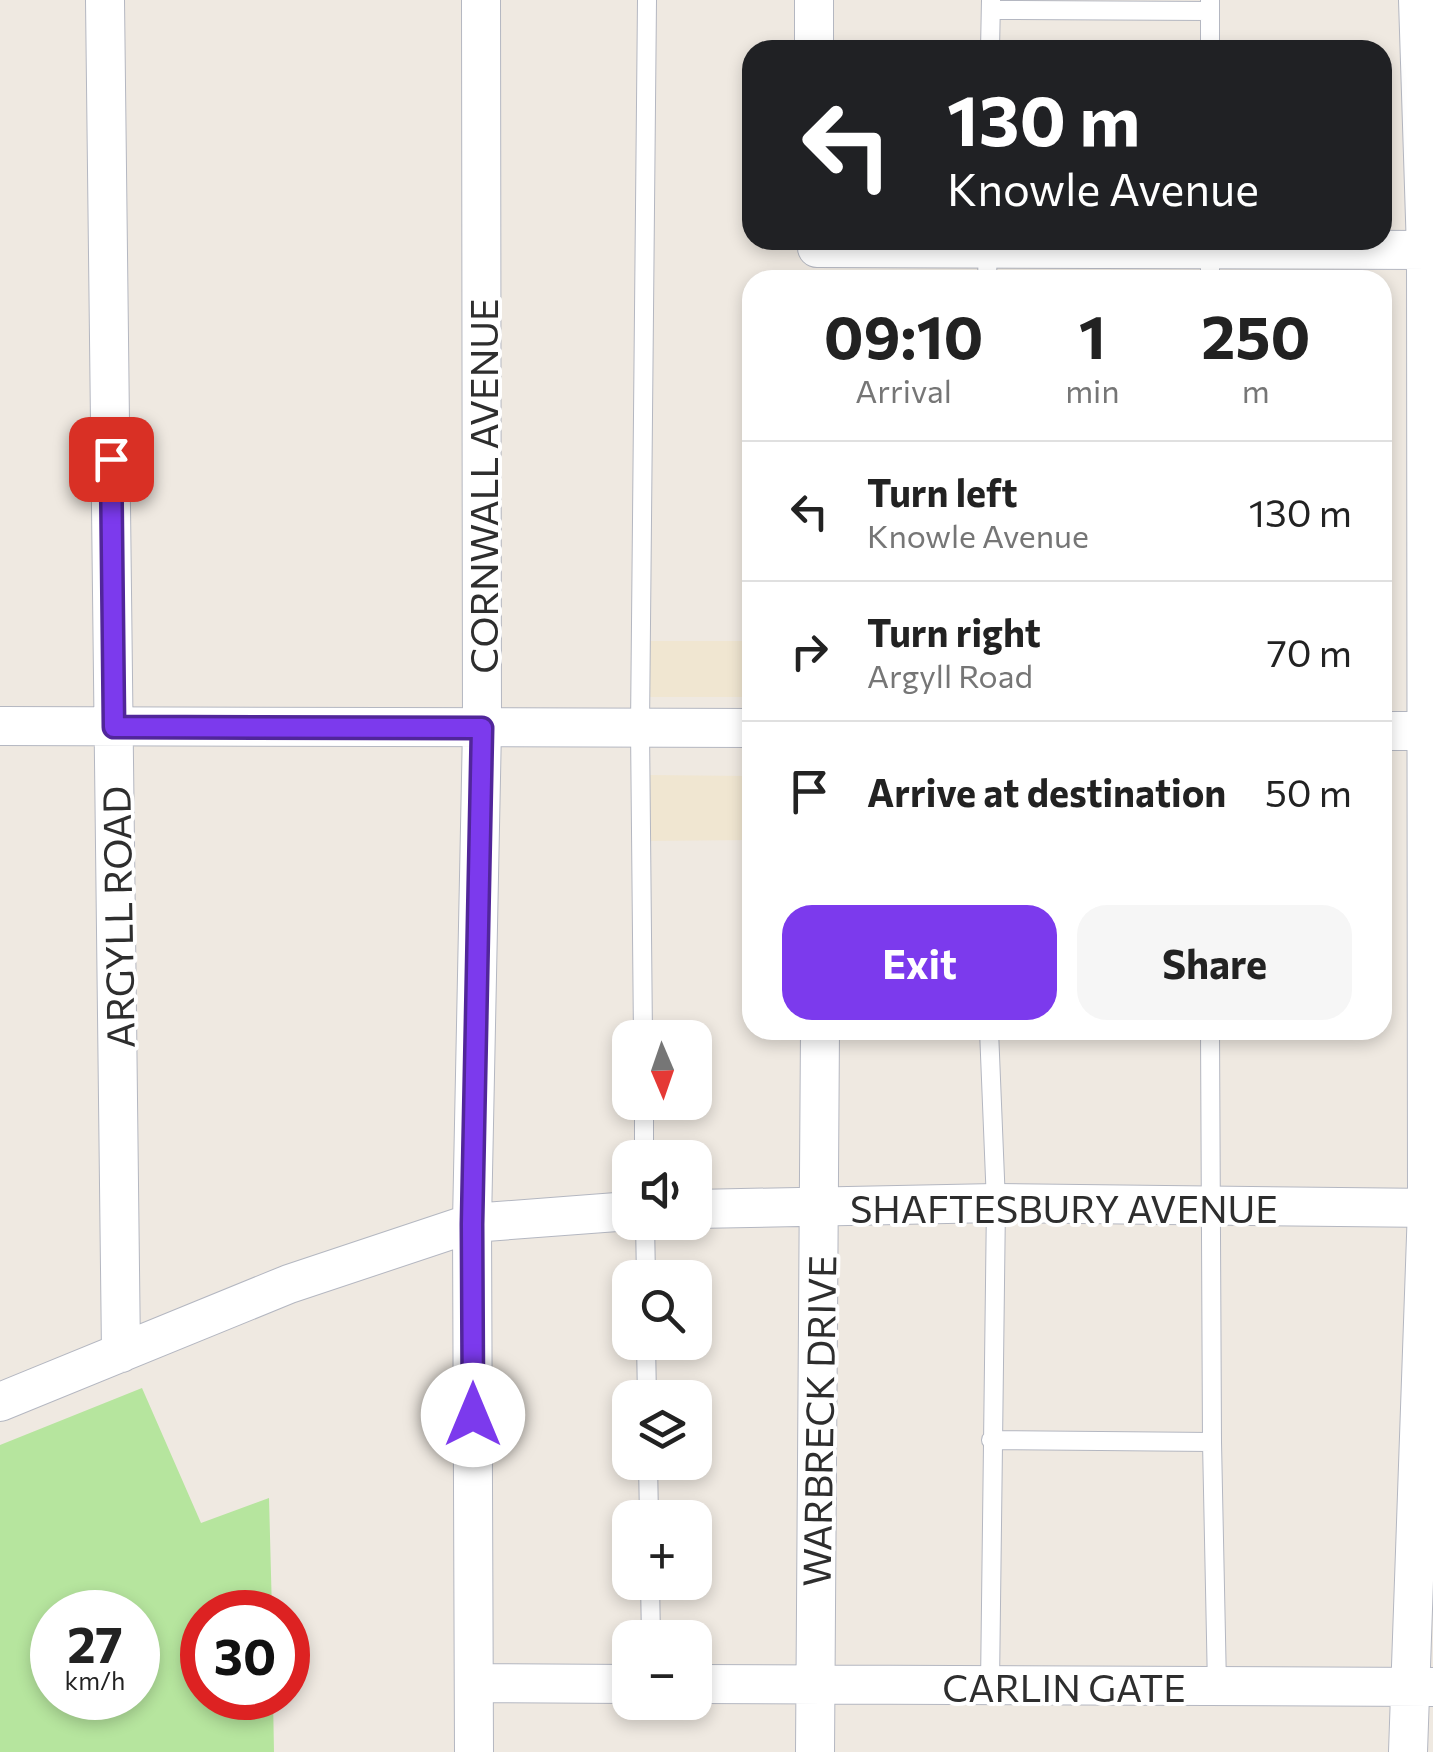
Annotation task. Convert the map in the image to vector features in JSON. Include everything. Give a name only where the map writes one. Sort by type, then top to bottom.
[{"type":"street","name":"ARGYLL ROAD","points":[[105,0],[121,1354]]},
{"type":"street","name":"CORNWALL AVENUE","points":[[474,1752],[472,1224],[482,728],[481,0]]},
{"type":"street","points":[[814,0],[814,40]]},
{"type":"street","points":[[1408,1752],[1421,1687],[1430,1208],[1429,250],[1418,0]]},
{"type":"street","points":[[817,256],[1210,256],[1429,250]]},
{"type":"street","points":[[0,726],[742,728]]},
{"type":"street","points":[[1392,730],[1430,730]]},
{"type":"street","name":"WARBRECK DRIVE","points":[[815,1752],[820,1040]]},
{"type":"street","name":"SHAFTESBURY AVENUE","points":[[712,1209],[996,1204],[1430,1208]]},
{"type":"street","points":[[0,1402],[289,1284],[472,1224],[612,1212]]},
{"type":"street","points":[[474,1683],[612,1684]]},
{"type":"street","name":"CARLIN GATE","points":[[712,1684],[1421,1687]]},
{"type":"lane","points":[[643,1020],[640,728],[648,0]]},
{"type":"lane","points":[[990,40],[991,5],[1210,6],[1210,40]]},
{"type":"lane","points":[[990,1040],[996,1204],[990,1685]]},
{"type":"lane","points":[[1210,1040],[1217,1686]]},
{"type":"lane","points":[[991,1440],[1212,1442]]},
{"type":"shaded area","points":[[644,641],[742,641],[742,697],[644,697]]},
{"type":"shaded area","points":[[645,775],[742,776],[742,840],[645,841]]},
{"type":"green space","points":[[142,1388],[201,1523],[269,1498],[271,1590],[180,1590],[180,1720],[273,1720],[274,1752],[0,1752],[0,1445]]},
{"type":"route","points":[[111,459],[114,727],[482,728],[472,1224],[473,1415]]}]
